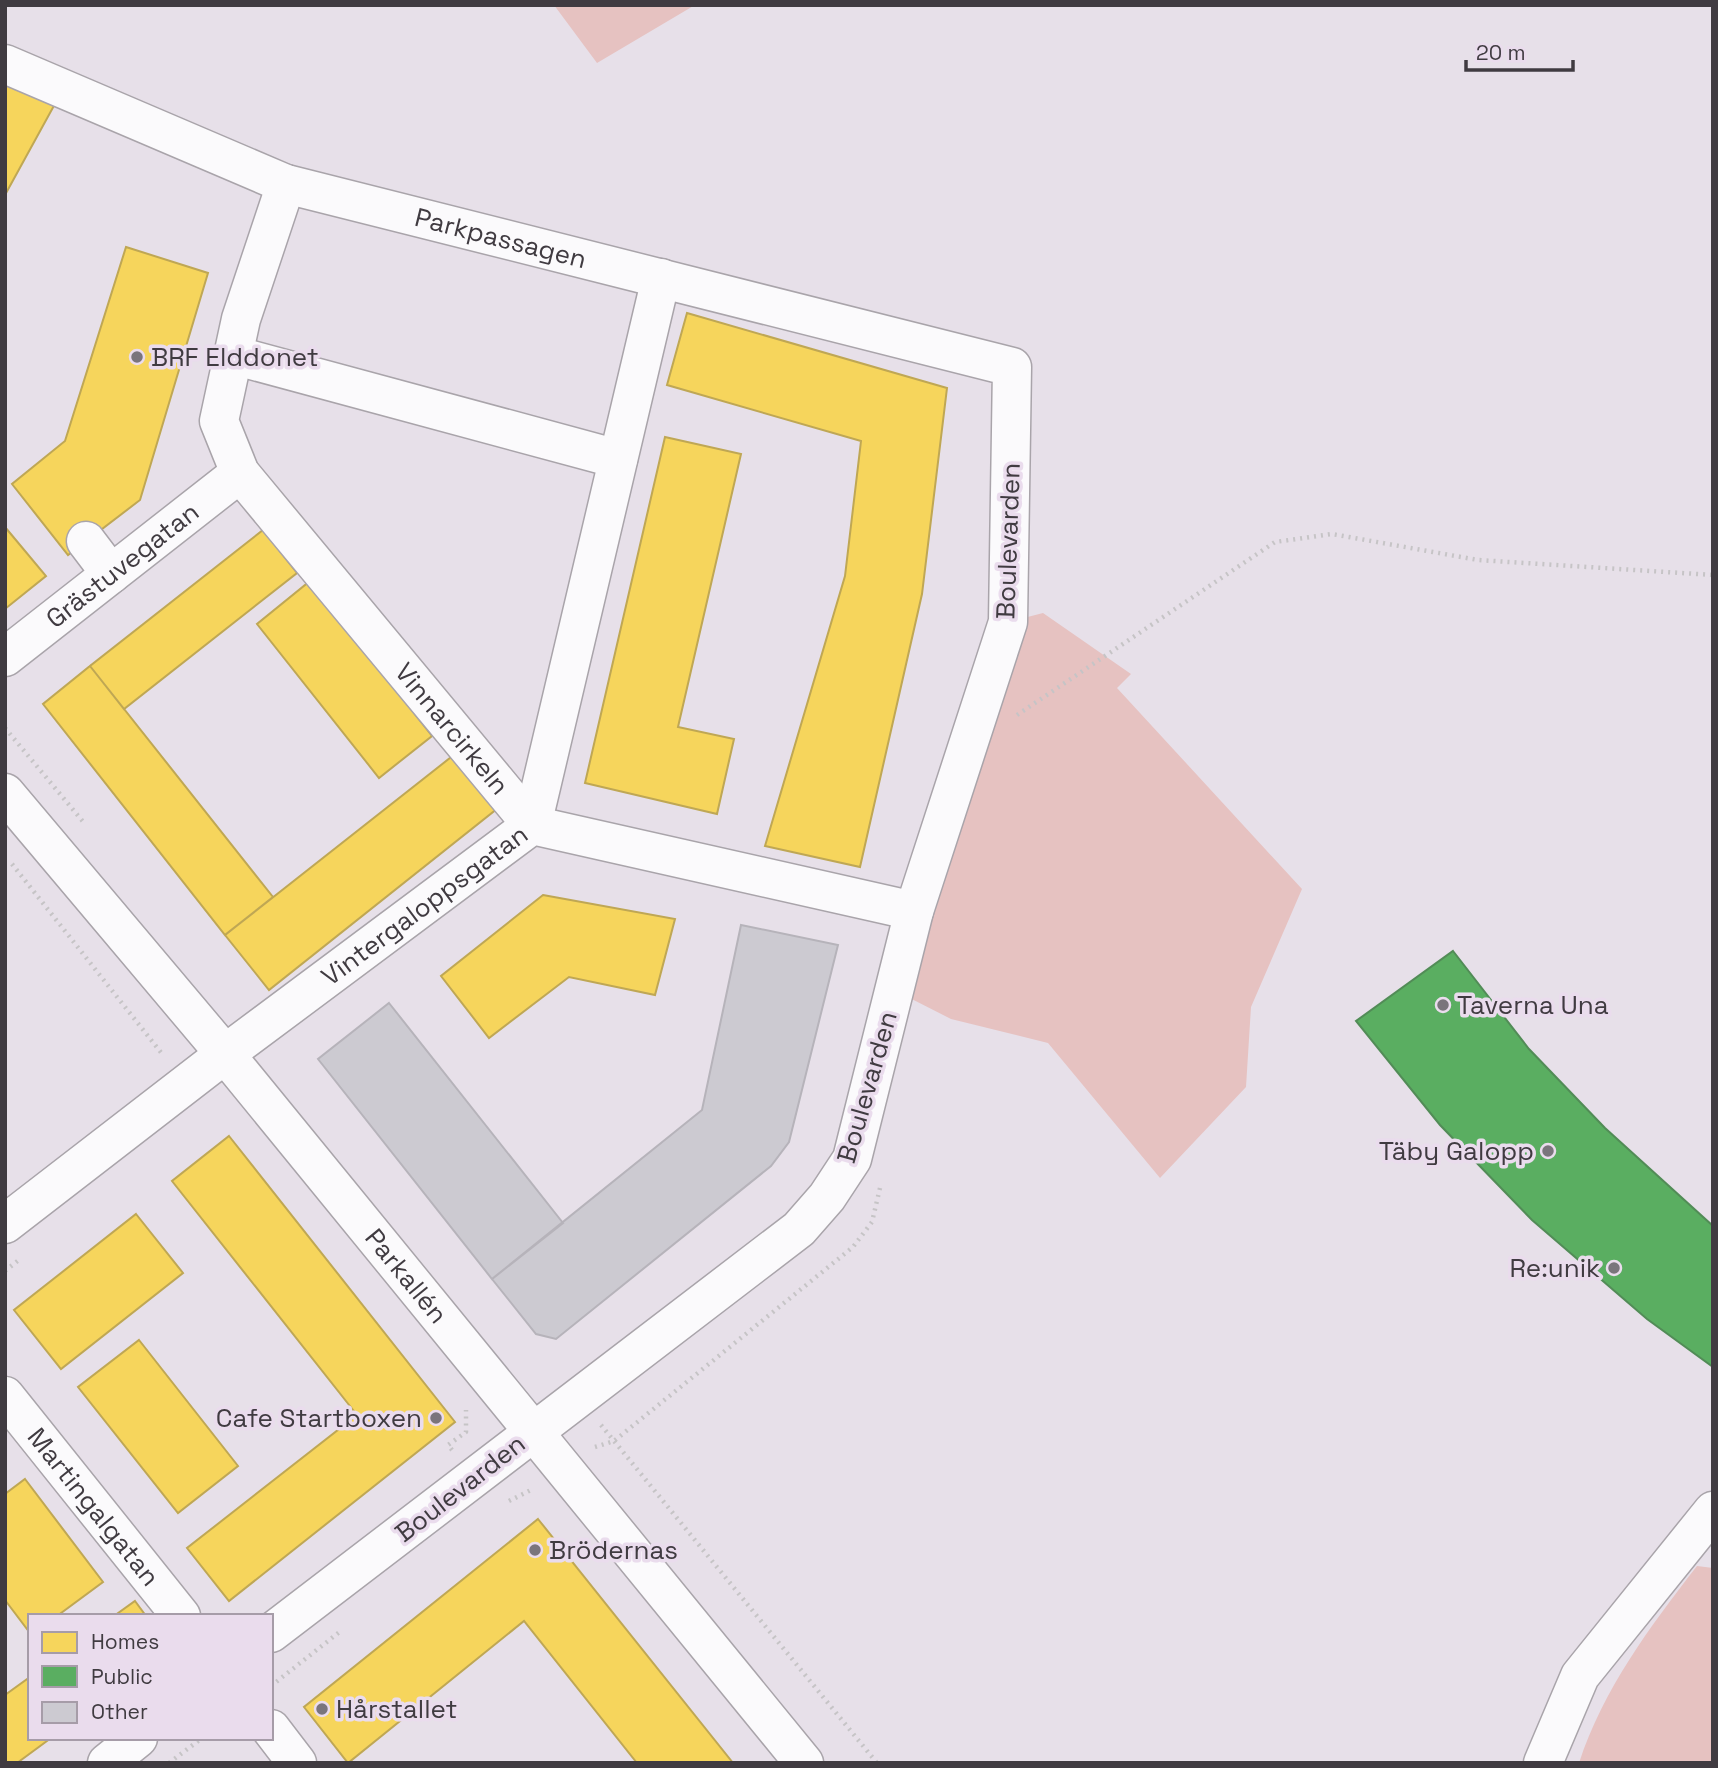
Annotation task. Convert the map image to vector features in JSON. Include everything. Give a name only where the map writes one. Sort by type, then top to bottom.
[{"type":"street","name":"Parkpassagen","points":[[5,64],[286,184],[1012,367]]},
{"type":"street","name":"Vinnarcirkeln","points":[[286,184],[242,319],[219,421],[240,473],[532,825]]},
{"type":"street","name":"Vinnarcirkeln","points":[[532,825],[661,278]]},
{"type":"street","points":[[233,355],[618,459]]},
{"type":"street","name":"Boulevarden","points":[[273,1632],[485,1492],[534,1431],[789,1237],[827,1197],[852,1159],[914,911],[1008,622],[1012,367]]},
{"type":"street","name":"Grästuvegatan","points":[[5,657],[240,473]]},
{"type":"street","points":[[86,541],[111,574]]},
{"type":"street","name":"Parkallén","points":[[5,793],[225,1054],[804,1763]]},
{"type":"street","name":"Vintergaloppsgatan","points":[[5,1224],[225,1054],[532,825],[914,911]]},
{"type":"street","name":"Martingalgatan","points":[[5,1396],[179,1614]]},
{"type":"street","points":[[1543,1763],[1580,1676],[1713,1511]]},
{"type":"street","points":[[273,1732],[298,1763]]},
{"type":"street","points":[[107,1763],[136,1740]]},
{"type":"path","points":[[1012,719],[1275,542],[1332,534],[1478,560],[1713,575]]},
{"type":"path","points":[[5,856],[186,1084]]},
{"type":"path","points":[[466,1405],[466,1432],[448,1445],[485,1492],[535,1488],[588,1450],[614,1441],[853,1247],[872,1222],[882,1182]]},
{"type":"path","points":[[578,1398],[877,1763]]},
{"type":"path","points":[[273,1684],[346,1626]]},
{"type":"path","points":[[169,1763],[199,1740]]},
{"type":"shaded area","points":[[554,5],[695,5],[597,63]]},
{"type":"shaded area","points":[[1043,613],[1131,674],[1117,688],[1302,889],[1251,1007],[1246,1087],[1160,1178],[1048,1043],[951,1019],[894,990],[1008,622]]},
{"type":"shaded area","points":[[1697,1566],[1713,1568],[1713,1763],[1579,1763],[1601,1709],[1629,1660]]},
{"type":"building: Homes","points":[[5,81],[56,102],[5,195]]},
{"type":"building: Homes","name":"BRF Elddonet","points":[[126,247],[208,273],[140,500],[68,555],[12,484],[65,441]]},
{"type":"building: Homes","points":[[687,313],[947,388],[922,594],[860,867],[765,846],[845,576],[861,441],[667,385]]},
{"type":"building: Homes","points":[[665,437],[741,454],[678,727],[734,739],[717,814],[585,783]]},
{"type":"building: Homes","points":[[5,527],[46,576],[5,609]]},
{"type":"building: Homes","points":[[263,530],[297,573],[124,709],[90,666]]},
{"type":"building: Homes","points":[[310,581],[432,736],[379,778],[257,624]]},
{"type":"building: Homes","points":[[90,666],[273,897],[225,935],[43,704]]},
{"type":"building: Homes","points":[[455,754],[498,808],[269,990],[225,935]]},
{"type":"building: Homes","points":[[543,895],[675,919],[655,995],[569,977],[489,1038],[441,976]]},
{"type":"building: Homes","points":[[229,1136],[455,1422],[229,1601],[187,1548],[357,1415],[172,1181]]},
{"type":"building: Homes","points":[[136,1214],[183,1273],[61,1369],[14,1310]]},
{"type":"building: Homes","points":[[139,1340],[238,1466],[178,1513],[78,1387]]},
{"type":"building: Homes","points":[[25,1479],[103,1582],[60,1614],[28,1614],[28,1630],[5,1600],[5,1494]]},
{"type":"building: Homes","points":[[538,1519],[733,1763],[637,1763],[524,1621],[348,1763],[304,1707]]},
{"type":"building: Homes","points":[[135,1601],[145,1614],[117,1614]]},
{"type":"building: Homes","points":[[28,1678],[28,1740],[48,1740],[17,1763],[5,1763],[5,1695]]},
{"type":"building: Public","name":"Täby Galopp","points":[[1453,951],[1529,1049],[1605,1128],[1713,1226],[1713,1367],[1647,1319],[1532,1220],[1440,1125],[1356,1021]]},
{"type":"building: Other","points":[[741,925],[838,945],[789,1142],[771,1166],[556,1339],[536,1334],[492,1279],[702,1110]]},
{"type":"building: Other","points":[[389,1003],[563,1223],[492,1279],[318,1059]]},
{"type":"place","name":"BRF Elddonet","points":[[137,357]]},
{"type":"place","name":"Taverna Una","points":[[1443,1005]]},
{"type":"place","name":"Täby Galopp","points":[[1548,1151]]},
{"type":"place","name":"Re:unik","points":[[1614,1268]]},
{"type":"place","name":"Cafe Startboxen","points":[[436,1418]]},
{"type":"place","name":"Brödernas","points":[[535,1550]]},
{"type":"place","name":"Hårstallet","points":[[322,1709]]}]
